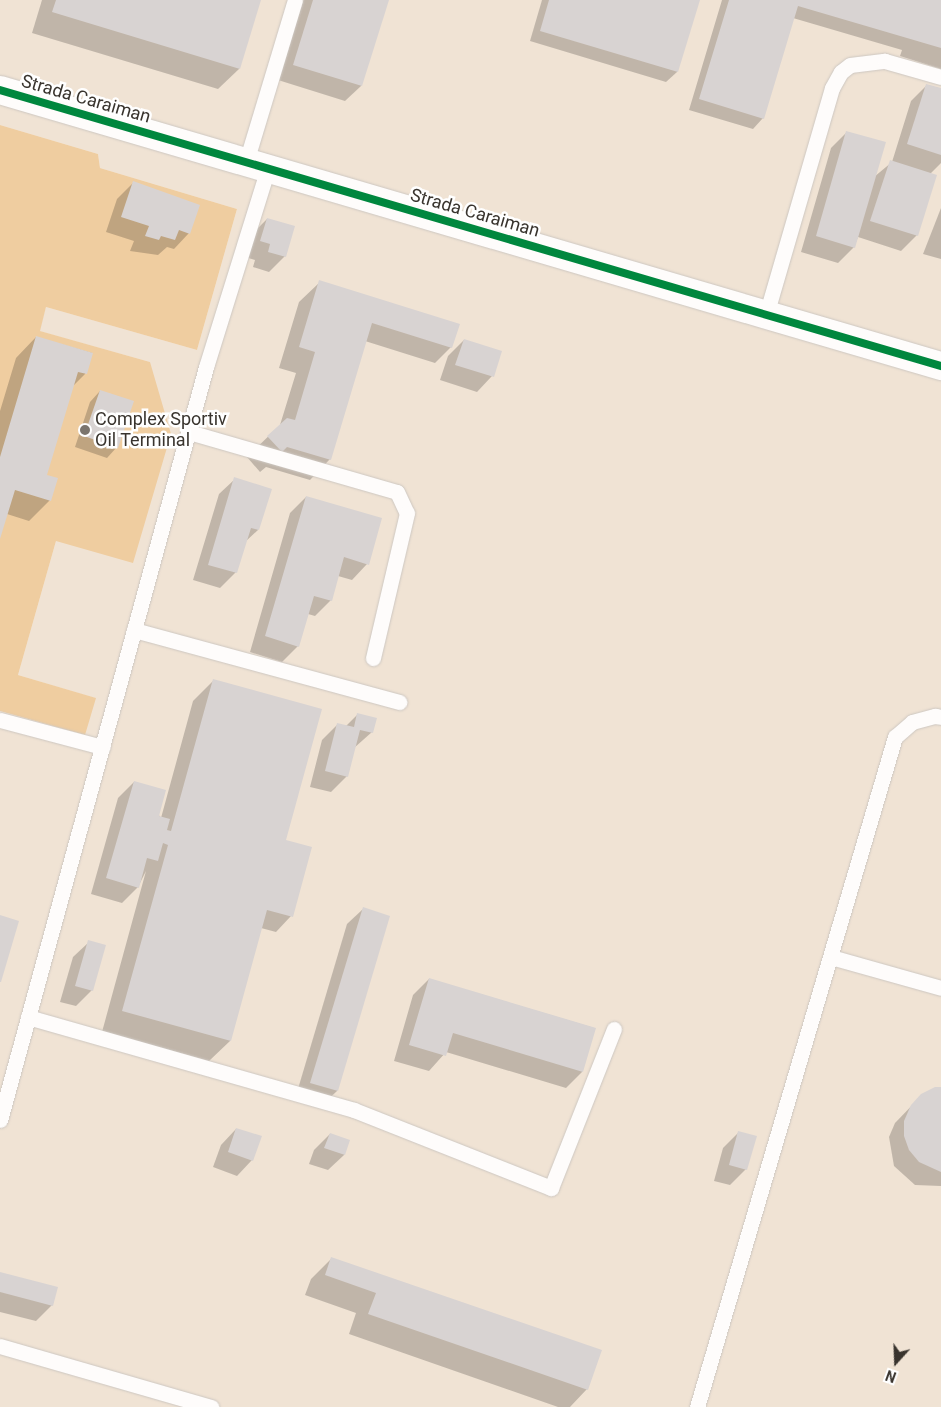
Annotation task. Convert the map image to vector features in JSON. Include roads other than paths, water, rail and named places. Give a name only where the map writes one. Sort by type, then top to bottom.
[{"type":"street","name":"Strada Caraiman","points":[[0,90],[941,366]]},
{"type":"lane","points":[[0,1120],[189,432],[257,165],[295,0]]},
{"type":"lane","points":[[766,315],[832,88],[840,72],[850,65],[885,60],[941,77]]},
{"type":"lane","points":[[189,432],[397,492],[408,513],[373,658]]},
{"type":"lane","points":[[134,630],[398,702]]},
{"type":"lane","points":[[697,1407],[895,737],[912,722],[935,716],[941,717]]},
{"type":"lane","points":[[0,720],[102,746]]},
{"type":"lane","points":[[831,957],[941,988]]},
{"type":"lane","points":[[28,1017],[354,1110],[551,1188],[614,1029]]},
{"type":"lane","points":[[0,1346],[211,1407]]},
{"type":"place","name":"Complex Sportiv Oil Terminal","points":[[85,430]]}]
